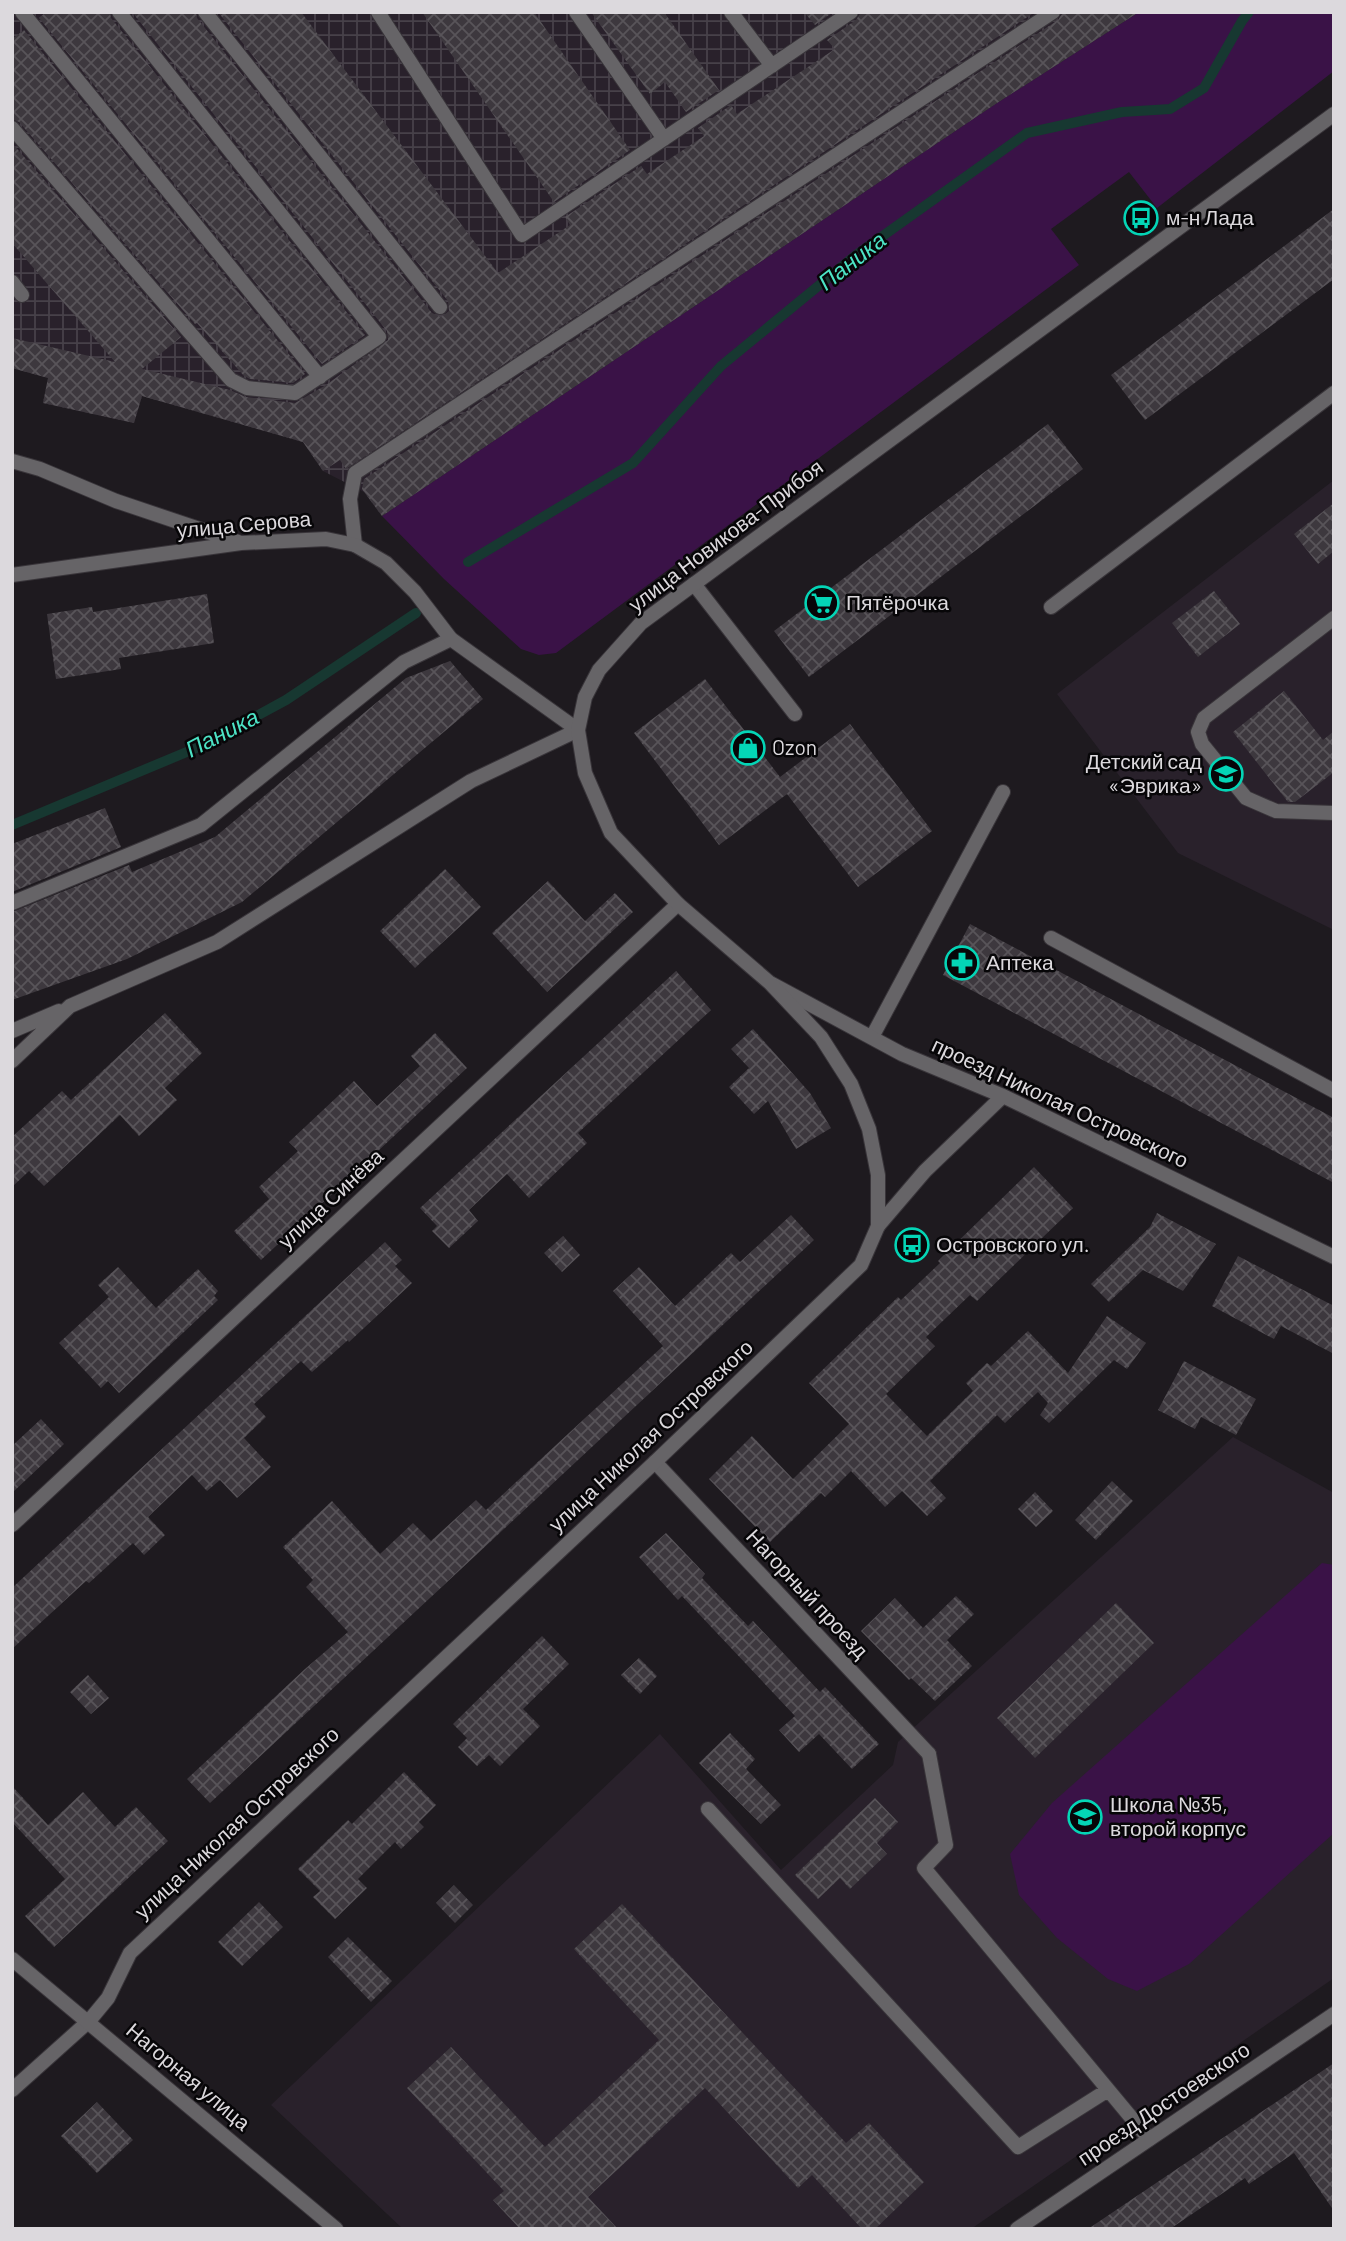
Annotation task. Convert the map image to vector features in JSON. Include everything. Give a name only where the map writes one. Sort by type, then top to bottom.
[{"type":"street","points":[[22,12],[320,377]]},
{"type":"street","points":[[12,128],[231,380],[247,388],[295,394],[379,337],[119,12]]},
{"type":"street","points":[[205,12],[440,307]]},
{"type":"street","points":[[378,12],[522,235],[851,12]]},
{"type":"street","points":[[576,12],[664,139]]},
{"type":"street","points":[[731,12],[772,66]]},
{"type":"street","points":[[355,545],[350,499],[355,473],[1053,12]]},
{"type":"street","name":"улица Новикова-Прибоя","points":[[578,730],[585,697],[599,670],[641,623],[1334,114]]},
{"type":"street","points":[[12,282],[22,295]]},
{"type":"street","points":[[1051,607],[1334,393]]},
{"type":"street","points":[[12,461],[40,468],[116,501],[242,543]]},
{"type":"street","name":"улица Серова","points":[[12,575],[242,543],[326,539],[355,545],[386,563],[415,592],[451,639],[578,730]]},
{"type":"street","points":[[694,584],[795,714]]},
{"type":"street","points":[[1334,618],[1204,718],[1198,732],[1202,744],[1246,798],[1276,811],[1334,813]]},
{"type":"street","points":[[12,903],[201,825],[404,662],[451,639]]},
{"type":"street","points":[[12,1031],[217,942],[471,781],[578,730]]},
{"type":"street","name":"улица Николая Островского","points":[[12,2090],[89,2021],[108,1998],[130,1953],[861,1265],[878,1226],[878,1175],[869,1129],[851,1084],[821,1037],[770,983],[678,904],[611,834],[584,773],[578,730]]},
{"type":"street","points":[[872,1037],[1003,792]]},
{"type":"street","name":"улица Синёва","points":[[12,1525],[678,904]]},
{"type":"street","points":[[1051,938],[1334,1091]]},
{"type":"street","name":"проезд Николая Островского","points":[[770,983],[902,1054],[1003,1096],[1334,1257]]},
{"type":"street","points":[[12,1061],[69,1006]]},
{"type":"street","points":[[878,1226],[925,1171],[1003,1096]]},
{"type":"street","name":"Нагорный проезд","points":[[654,1462],[929,1754],[946,1845],[924,1868],[1108,2090]]},
{"type":"street","points":[[708,1809],[1018,2147],[1108,2090],[1149,2139]]},
{"type":"street","name":"Нагорная улица","points":[[12,1959],[336,2229]]},
{"type":"street","name":"проезд Достоевского","points":[[1017,2229],[1334,2014]]},
{"type":"shaded area","points":[[12,12],[1139,12],[994,105],[382,516],[364,492],[323,471],[303,442],[142,396],[134,423],[43,403],[48,378],[12,368]]},
{"type":"shaded area","points":[[1139,12],[1334,12],[1334,71],[1157,208],[1129,172],[1051,229],[1079,265],[556,653],[539,655],[521,649],[444,579],[382,516],[994,105]]},
{"type":"shaded area","name":"Детский сад «Эврика»","points":[[1334,480],[1334,930],[1178,853],[1057,694]]},
{"type":"shaded area","name":"Школа №35, второй корпус","points":[[1233,1437],[1334,1493],[1334,1978],[971,2229],[403,2229],[271,2105],[660,1734],[781,1870],[893,1765],[898,1742]]},
{"type":"shaded area","points":[[1322,1563],[1334,1565],[1334,1833],[1189,1964],[1137,1991],[1108,1979],[1057,1938],[1019,1895],[1010,1854],[1052,1803]]},
{"type":"building","points":[[46,12],[110,12],[111,18],[365,335],[322,364],[39,18]]},
{"type":"building","points":[[132,12],[196,12],[197,18],[432,313],[441,317],[449,311],[448,301],[218,12],[301,12],[498,273],[570,225],[565,217],[641,166],[647,174],[704,136],[698,128],[731,105],[737,114],[835,49],[827,40],[856,20],[861,12],[1035,12],[346,469],[340,460],[323,471],[303,442],[142,396],[134,423],[43,403],[48,378],[12,368],[12,338],[115,362],[12,243],[12,143],[181,337],[142,369],[230,390],[246,397],[295,403],[326,385],[388,340],[387,331]]},
{"type":"building","points":[[422,12],[534,12],[630,150],[554,202]]},
{"type":"building","points":[[591,12],[664,12],[719,90],[686,112],[665,82],[650,94]]},
{"type":"building","points":[[804,12],[833,12],[815,25]]},
{"type":"building","points":[[1063,12],[1139,12],[994,105],[382,516],[362,489],[364,479],[1058,20]]},
{"type":"building","points":[[24,30],[305,374],[293,383],[250,379],[244,376],[197,323],[195,324],[19,122],[12,119],[12,39]]},
{"type":"building","points":[[1334,209],[1334,279],[1145,420],[1111,375]]},
{"type":"building","points":[[1048,424],[1083,469],[809,677],[774,631]]},
{"type":"building","points":[[1334,503],[1334,551],[1318,564],[1294,534]]},
{"type":"building","points":[[1214,591],[1240,624],[1198,657],[1172,623]]},
{"type":"building","points":[[207,594],[214,643],[119,658],[121,669],[56,679],[47,614],[92,607],[93,612]]},
{"type":"building","points":[[450,661],[483,699],[242,902],[127,959],[12,1000],[12,912],[129,865],[132,872],[215,837],[406,678]]},
{"type":"building","points":[[705,679],[780,777],[850,724],[932,831],[858,887],[787,794],[719,845],[634,733]]},
{"type":"building","points":[[1284,691],[1323,740],[1334,731],[1334,772],[1295,802],[1288,802],[1233,732]]},
{"type":"building","points":[[105,808],[121,847],[12,892],[12,844]]},
{"type":"building","points":[[445,869],[481,907],[415,968],[380,931]]},
{"type":"building","points":[[548,881],[585,921],[615,893],[633,912],[547,992],[492,933]]},
{"type":"building","points":[[970,924],[1334,1118],[1334,1183],[943,975]]},
{"type":"building","points":[[676,971],[711,1010],[578,1133],[587,1143],[529,1198],[507,1174],[469,1210],[478,1221],[449,1248],[432,1231],[437,1226],[420,1208]]},
{"type":"building","points":[[165,1013],[202,1053],[165,1088],[177,1100],[139,1136],[120,1115],[44,1186],[29,1171],[12,1187],[12,1137],[62,1091],[71,1100]]},
{"type":"building","points":[[753,1029],[810,1093],[831,1128],[796,1149],[768,1101],[754,1114],[729,1087],[749,1068],[731,1049]]},
{"type":"building","points":[[435,1033],[467,1068],[261,1260],[234,1231],[269,1199],[259,1187],[298,1151],[289,1142],[354,1081],[377,1106],[420,1066],[411,1056]]},
{"type":"building","points":[[1034,1167],[1073,1208],[977,1301],[970,1295],[926,1337],[935,1346],[886,1394],[927,1436],[973,1391],[966,1383],[987,1363],[991,1366],[1028,1331],[1068,1373],[1107,1316],[1146,1343],[1127,1369],[1114,1360],[1049,1423],[1040,1415],[1048,1403],[1038,1392],[1005,1423],[997,1415],[930,1481],[946,1498],[927,1516],[902,1491],[885,1507],[851,1471],[825,1497],[821,1493],[770,1542],[709,1479],[752,1436],[793,1479],[849,1424],[809,1383],[898,1297],[901,1300],[940,1263],[938,1261]]},
{"type":"building","points":[[1157,1213],[1216,1244],[1183,1291],[1143,1270],[1109,1302],[1091,1284],[1150,1227]]},
{"type":"building","points":[[791,1215],[814,1240],[210,1803],[187,1779],[348,1632],[306,1587],[313,1580],[283,1547],[332,1501],[380,1554],[413,1523],[431,1541],[476,1500],[486,1510],[663,1346],[613,1291],[639,1267],[675,1306],[731,1253],[740,1262]]},
{"type":"building","points":[[563,1236],[580,1255],[562,1272],[544,1253]]},
{"type":"building","points":[[385,1242],[402,1260],[395,1266],[412,1283],[349,1342],[348,1340],[312,1372],[301,1361],[254,1404],[266,1417],[244,1438],[271,1467],[237,1498],[220,1480],[207,1491],[192,1475],[148,1517],[165,1535],[144,1555],[133,1543],[89,1583],[86,1581],[12,1649],[12,1588]]},
{"type":"building","points":[[1238,1256],[1334,1306],[1334,1354],[1281,1326],[1274,1339],[1212,1306]]},
{"type":"building","points":[[118,1267],[156,1308],[198,1269],[218,1291],[214,1296],[218,1300],[119,1393],[108,1381],[101,1388],[59,1343],[109,1297],[98,1285]]},
{"type":"building","points":[[1184,1361],[1256,1399],[1236,1435],[1201,1417],[1195,1429],[1158,1410]]},
{"type":"building","points":[[41,1419],[64,1444],[12,1493],[12,1446]]},
{"type":"building","points":[[1112,1481],[1133,1501],[1096,1540],[1075,1520]]},
{"type":"building","points":[[1035,1492],[1053,1511],[1036,1527],[1018,1509]]},
{"type":"building","points":[[666,1533],[705,1574],[702,1578],[748,1626],[753,1621],[820,1692],[825,1687],[879,1744],[852,1769],[819,1734],[799,1752],[779,1730],[795,1716],[682,1596],[678,1600],[639,1557]]},
{"type":"building","points":[[956,1596],[974,1614],[947,1640],[972,1666],[935,1701],[911,1678],[909,1680],[861,1631],[895,1598],[923,1628]]},
{"type":"building","points":[[1116,1603],[1154,1643],[1035,1758],[997,1718]]},
{"type":"building","points":[[542,1636],[569,1664],[523,1709],[540,1726],[500,1766],[489,1755],[477,1766],[458,1747],[467,1738],[453,1724]]},
{"type":"building","points":[[639,1658],[657,1676],[640,1694],[621,1675]]},
{"type":"building","points":[[88,1675],[109,1698],[91,1714],[70,1692]]},
{"type":"building","points":[[730,1733],[755,1759],[746,1769],[781,1805],[761,1824],[699,1763]]},
{"type":"building","points":[[404,1772],[436,1805],[419,1822],[424,1827],[401,1849],[395,1842],[358,1879],[367,1888],[335,1919],[313,1897],[320,1891],[298,1869],[348,1820],[352,1824]]},
{"type":"building","points":[[12,1786],[48,1825],[83,1792],[115,1827],[136,1807],[168,1841],[54,1947],[25,1916],[65,1879],[12,1822]]},
{"type":"building","points":[[875,1798],[898,1822],[877,1843],[887,1854],[850,1889],[840,1878],[818,1899],[795,1875]]},
{"type":"building","points":[[454,1885],[473,1905],[455,1923],[436,1903]]},
{"type":"building","points":[[259,1902],[283,1927],[242,1966],[218,1942]]},
{"type":"building","points":[[622,1904],[846,2143],[869,2123],[924,2182],[875,2229],[862,2229],[812,2175],[798,2188],[705,2088],[588,2197],[618,2229],[520,2229],[493,2200],[504,2191],[407,2088],[451,2047],[545,2147],[659,2040],[574,1949]]},
{"type":"building","points":[[348,1937],[392,1981],[371,2002],[328,1957]]},
{"type":"building","points":[[1334,2063],[1334,2211],[1294,2153],[1249,2184],[1245,2178],[1170,2229],[1088,2229]]},
{"type":"building","points":[[97,2102],[133,2140],[97,2173],[61,2136]]},
{"type":"waterway","name":"Паника","points":[[468,562],[633,463],[721,366],[856,255],[1027,133],[1122,112],[1170,109],[1204,88],[1249,12]]},
{"type":"waterway","name":"Паника","points":[[12,825],[201,746],[286,700],[416,613]]},
{"type":"place","name":"м-н Лада","points":[[1141,218]]},
{"type":"place","name":"Пятёрочка","points":[[822,603]]},
{"type":"place","name":"Ozon","points":[[748,748]]},
{"type":"place","name":"Детский сад «Эврика»","points":[[1226,774]]},
{"type":"place","name":"Аптека","points":[[962,963]]},
{"type":"place","name":"Островского ул.","points":[[912,1245]]},
{"type":"place","name":"Школа №35, второй корпус","points":[[1085,1817]]}]
